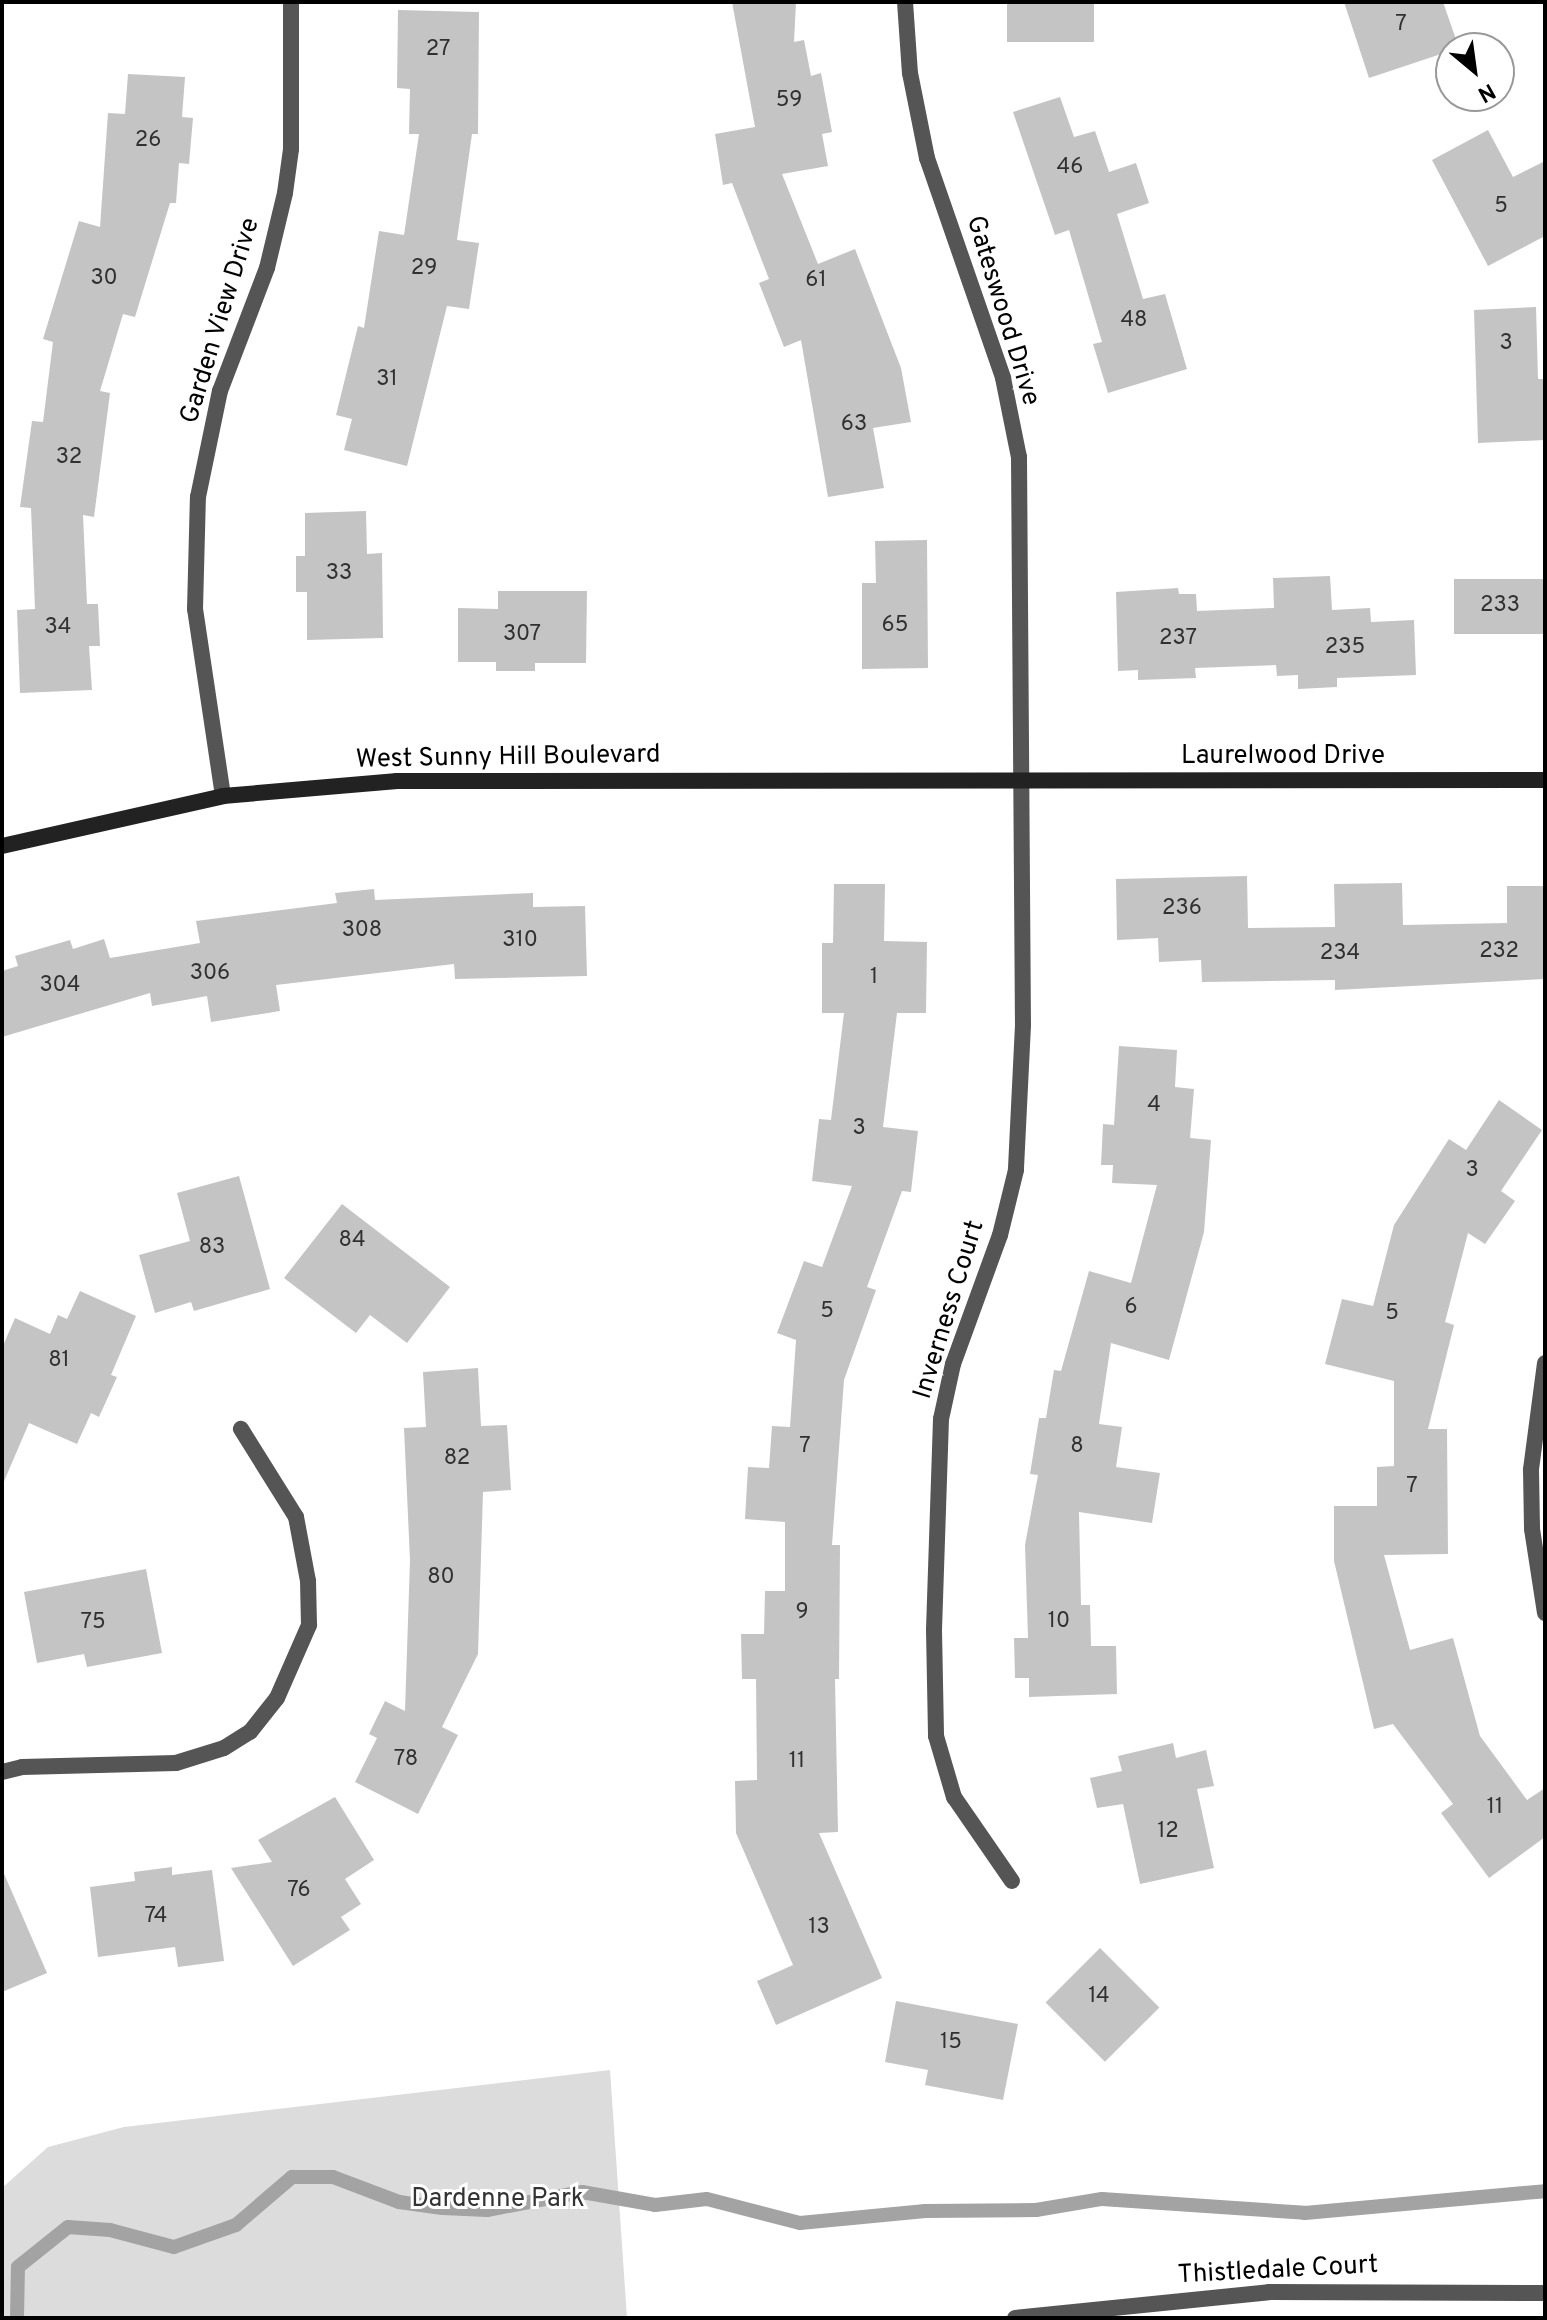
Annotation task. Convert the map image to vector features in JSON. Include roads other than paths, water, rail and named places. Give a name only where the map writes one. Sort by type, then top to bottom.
[{"type":"street","name":"Garden View Drive","points":[[223,796],[195,609],[198,497],[220,391],[267,268],[285,193],[291,149],[291,2]]},
{"type":"street","name":"Gateswood Drive","points":[[905,2],[910,73],[927,158],[1003,378],[1019,457],[1021,783]]},
{"type":"street","name":"West Sunny Hill Boulevard","points":[[2,846],[223,796],[470,779],[1021,783]]},
{"type":"street","name":"Laurelwood Drive","points":[[1021,783],[1545,780]]},
{"type":"street","name":"Inverness Court","points":[[1012,1881],[954,1797],[936,1736],[934,1630],[941,1419],[953,1364],[996,1249],[1016,1170],[1023,1025],[1021,783]]},
{"type":"street","points":[[1545,1363],[1531,1470],[1532,1529],[1545,1613]]},
{"type":"street","points":[[2,1772],[22,1767],[176,1763],[224,1748],[250,1732],[277,1698],[309,1625],[308,1581],[296,1517],[241,1429]]},
{"type":"street","name":"Thistledale Court","points":[[1015,2318],[1269,2292],[1545,2293]]},
{"type":"waterway","points":[[17,2318],[18,2267],[68,2227],[110,2230],[174,2247],[236,2225],[292,2177],[333,2177],[399,2202],[443,2208],[487,2210],[582,2192],[655,2205],[707,2199],[800,2223],[925,2211],[1036,2210],[1102,2199],[1305,2213],[1545,2191]]},
{"type":"park label","name":"Dardenne Park","points":[[498,2200]]}]
